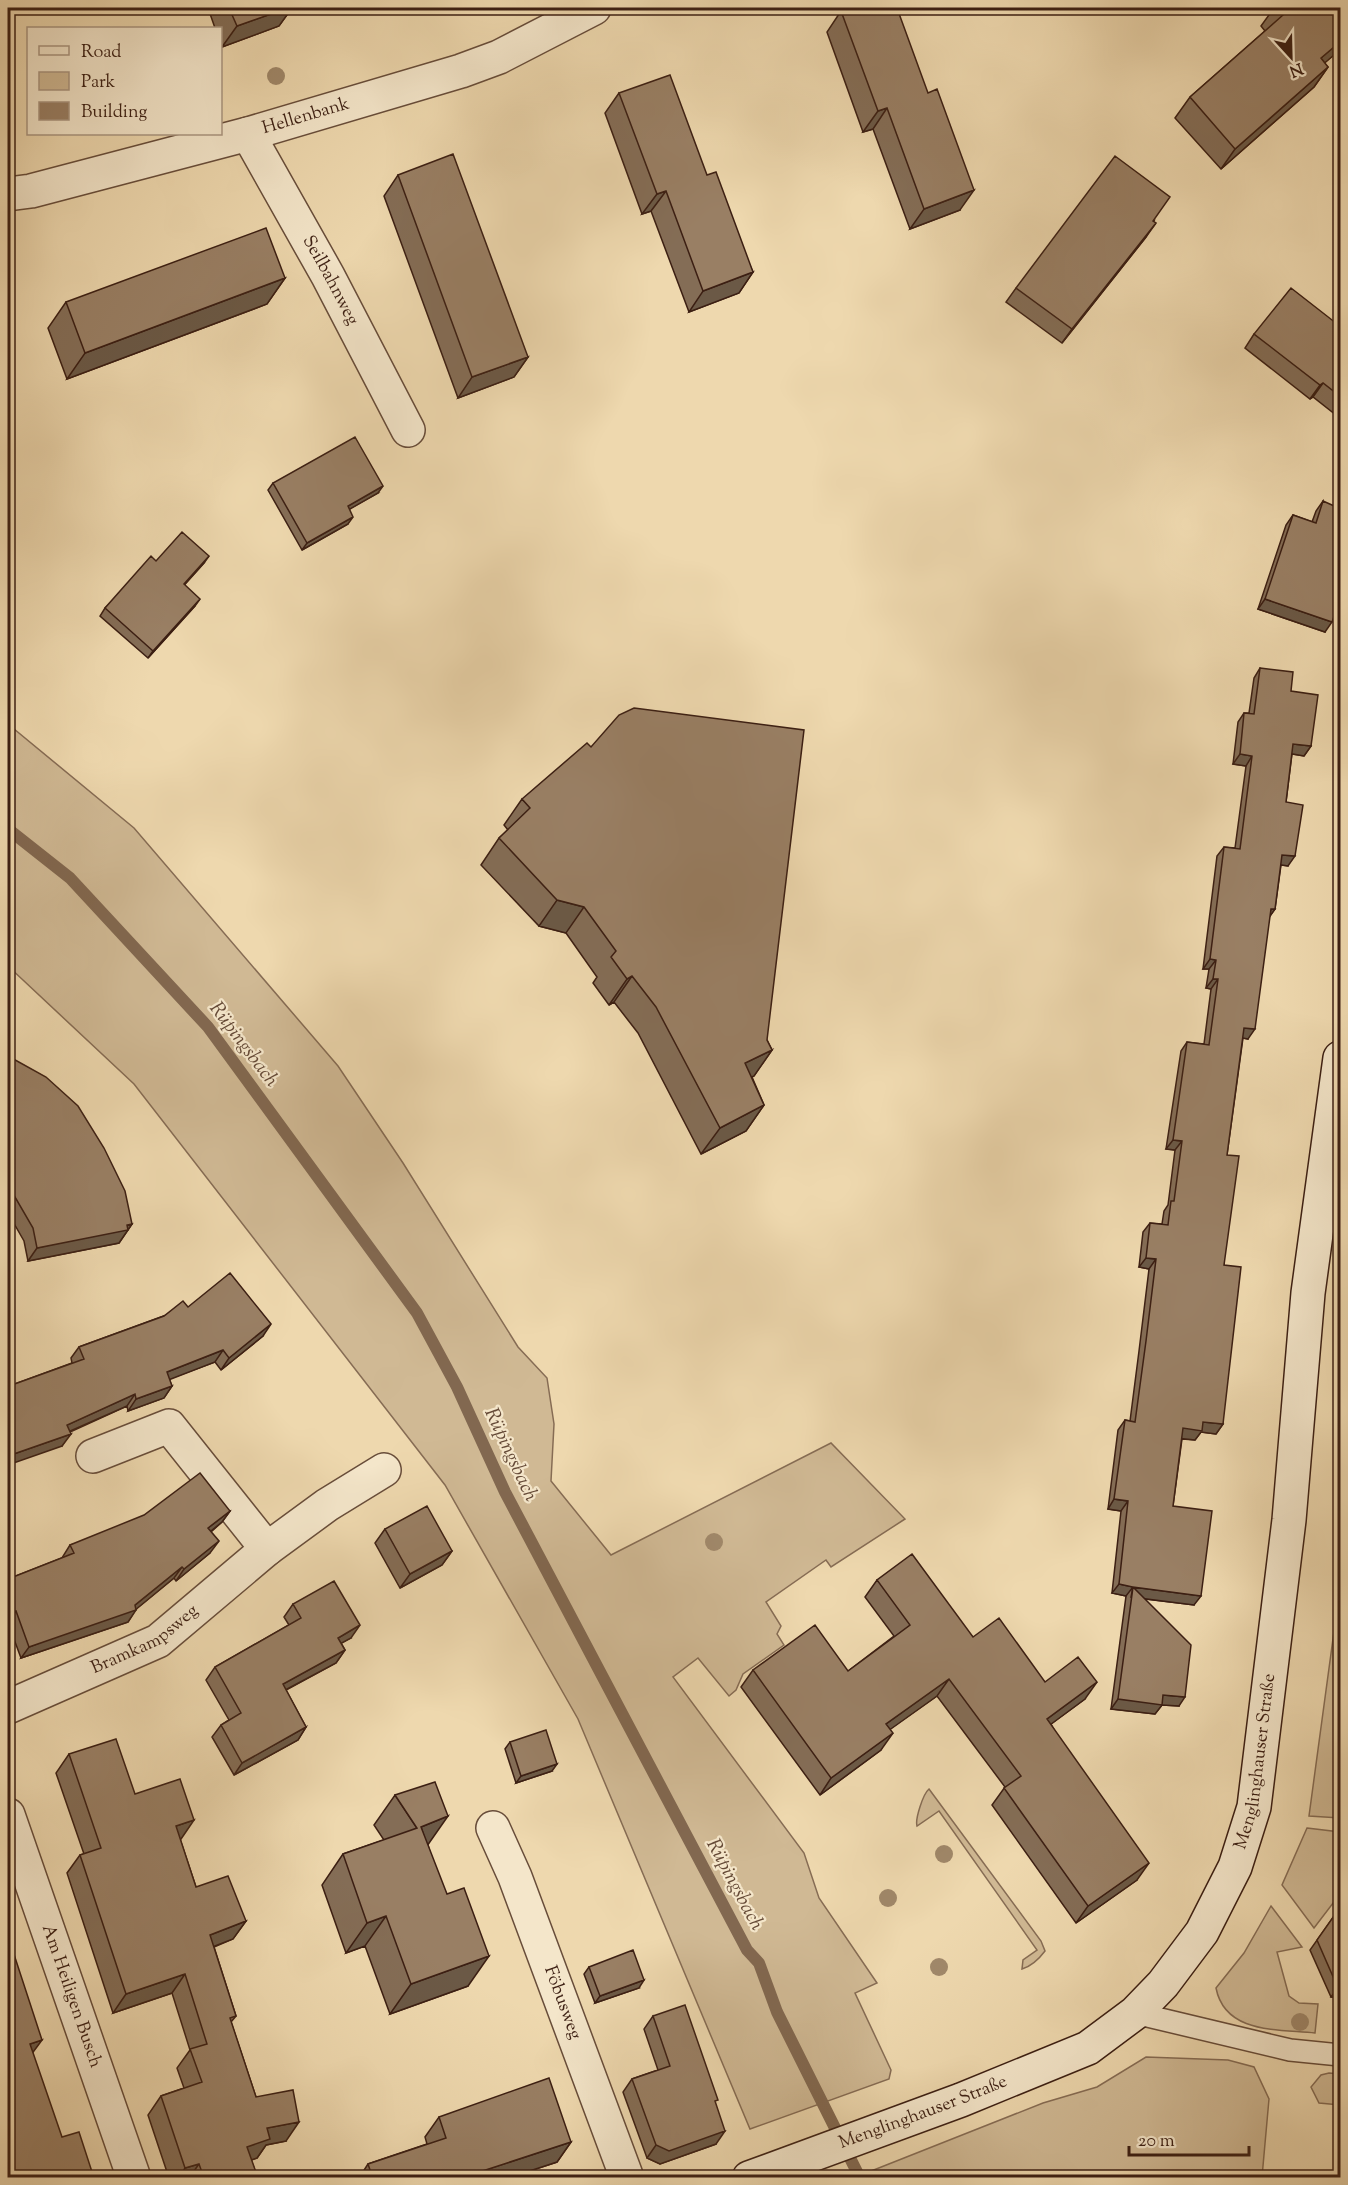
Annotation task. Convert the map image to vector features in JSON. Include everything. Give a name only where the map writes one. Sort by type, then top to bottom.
[{"type":"street","name":"Hellenbank","points":[[8,194],[31,191],[248,134],[480,64],[552,31],[594,8]]},
{"type":"street","name":"Seilbahnweg","points":[[248,134],[328,276],[408,430]]},
{"type":"street","name":"Menglinghauser Straße","points":[[761,2174],[1021,2077],[1088,2048],[1135,2013],[1163,1984],[1202,1932],[1235,1867],[1254,1807],[1289,1520],[1308,1293],[1341,1058]]},
{"type":"street","points":[[93,1456],[169,1426],[267,1549]]},
{"type":"street","name":"Bramkampsweg","points":[[8,1707],[158,1641],[267,1549],[327,1505],[384,1470]]},
{"type":"street","name":"Am Heiligen Busch","points":[[8,1815],[134,2178]]},
{"type":"street","name":"Föbusweg","points":[[493,1828],[515,1877],[627,2178]]},
{"type":"lane","points":[[1135,2013],[1290,2050],[1341,2055]]},
{"type":"green space","points":[[8,724],[134,828],[338,1066],[403,1163],[518,1347],[547,1378],[554,1424],[551,1481],[611,1555],[831,1443],[905,1519],[831,1567],[826,1560],[766,1602],[781,1626],[777,1634],[784,1645],[743,1674],[736,1690],[729,1696],[698,1658],[673,1677],[804,1853],[819,1898],[877,1983],[855,1993],[891,2070],[889,2079],[750,2129],[578,1719],[445,1485],[134,1084],[8,966]]},
{"type":"green space","points":[[1340,1587],[1340,1818],[1309,1816]]},
{"type":"green space","points":[[929,1789],[1041,1941],[1045,1951],[1029,1966],[1022,1969],[1023,1960],[1037,1950],[939,1811],[917,1826],[920,1807]]},
{"type":"green space","points":[[1307,1828],[1340,1832],[1340,1894],[1314,1928],[1282,1885]]},
{"type":"green space","points":[[1271,1906],[1302,1947],[1277,1952],[1289,1996],[1299,2003],[1318,2004],[1315,2033],[1255,2026],[1230,2014],[1221,2003],[1216,1988],[1244,1953]]},
{"type":"green space","points":[[1146,2057],[1228,2060],[1254,2067],[1269,2099],[1262,2177],[856,2177],[1043,2103],[1097,2087]]},
{"type":"green space","points":[[1340,2074],[1340,2105],[1319,2103],[1311,2087],[1321,2075]]},
{"type":"building","points":[[229,8],[288,8],[237,26]]},
{"type":"building","points":[[851,8],[897,8],[928,93],[937,89],[974,190],[924,209],[887,108],[878,111],[841,11]]},
{"type":"building","points":[[1276,8],[1341,8],[1341,41],[1321,58],[1328,67],[1235,149],[1190,97],[1283,15]]},
{"type":"building","points":[[670,75],[707,175],[716,172],[753,272],[703,291],[666,191],[657,194],[619,93]]},
{"type":"building","points":[[453,154],[528,357],[472,377],[398,175]]},
{"type":"building","points":[[1115,156],[1170,197],[1153,221],[1156,223],[1072,329],[1016,288]]},
{"type":"building","points":[[266,228],[285,278],[85,353],[66,302]]},
{"type":"building","points":[[1291,288],[1341,327],[1341,397],[1323,383],[1320,385],[1254,334]]},
{"type":"building","points":[[355,437],[383,486],[348,506],[353,517],[307,543],[273,483]]},
{"type":"building","points":[[1323,501],[1341,509],[1341,597],[1332,622],[1265,599],[1293,515],[1316,523]]},
{"type":"building","points":[[182,532],[209,556],[184,584],[200,599],[153,651],[105,608],[151,556],[156,561]]},
{"type":"building","points":[[1260,668],[1293,672],[1291,691],[1318,695],[1311,746],[1293,744],[1286,802],[1303,805],[1295,856],[1282,855],[1275,909],[1271,909],[1255,1029],[1244,1028],[1227,1155],[1239,1156],[1224,1265],[1241,1267],[1223,1424],[1203,1422],[1202,1431],[1183,1428],[1173,1506],[1212,1511],[1201,1596],[1119,1584],[1128,1501],[1114,1499],[1125,1420],[1135,1422],[1146,1341],[1156,1259],[1146,1258],[1150,1223],[1168,1225],[1171,1201],[1174,1201],[1182,1141],[1173,1140],[1187,1042],[1209,1045],[1218,979],[1213,979],[1216,960],[1210,959],[1224,847],[1240,849],[1252,756],[1240,754],[1244,713],[1254,714]]},
{"type":"building","points":[[634,708],[804,730],[767,1040],[772,1050],[745,1063],[764,1105],[720,1128],[656,1007],[632,976],[627,979],[611,957],[616,951],[584,907],[557,900],[499,838],[530,808],[522,799],[587,743],[591,747],[619,715]]},
{"type":"building","points":[[8,1056],[46,1077],[78,1106],[104,1148],[125,1191],[132,1224],[127,1225],[128,1230],[37,1248],[33,1228],[8,1185]]},
{"type":"building","points":[[230,1273],[271,1324],[229,1358],[223,1350],[167,1372],[172,1386],[136,1399],[135,1394],[67,1425],[71,1434],[8,1456],[8,1383],[9,1386],[84,1359],[79,1347],[164,1316],[183,1301],[188,1307]]},
{"type":"building","points":[[200,1473],[230,1511],[208,1528],[219,1541],[135,1605],[136,1610],[29,1647],[16,1611],[8,1613],[8,1579],[74,1553],[70,1545],[144,1515]]},
{"type":"building","points":[[427,1506],[452,1551],[410,1574],[385,1529]]},
{"type":"building","points":[[912,1554],[973,1637],[999,1618],[1045,1682],[1078,1657],[1097,1682],[1047,1719],[1149,1863],[1088,1906],[1004,1788],[1021,1776],[949,1679],[886,1724],[893,1733],[831,1778],[753,1670],[815,1625],[848,1671],[910,1625],[877,1580]]},
{"type":"building","points":[[334,1581],[360,1625],[338,1638],[345,1650],[283,1684],[306,1727],[242,1763],[221,1725],[241,1713],[215,1667],[301,1618],[293,1604]]},
{"type":"building","points":[[1133,1587],[1191,1645],[1185,1697],[1163,1695],[1162,1705],[1118,1699]]},
{"type":"building","points":[[546,1730],[557,1764],[521,1776],[510,1742]]},
{"type":"building","points":[[116,1739],[135,1794],[180,1779],[194,1820],[176,1826],[196,1887],[228,1876],[246,1921],[210,1935],[236,2016],[230,2018],[256,2097],[293,2090],[299,2122],[267,2128],[270,2139],[247,2147],[258,2178],[204,2178],[199,2164],[185,2168],[161,2096],[202,2082],[190,2049],[207,2044],[185,1974],[126,1994],[80,1855],[101,1848],[69,1754]]},
{"type":"building","points":[[435,1782],[448,1816],[421,1827],[447,1894],[464,1888],[489,1956],[411,1984],[386,1916],[367,1923],[343,1854],[417,1828],[395,1795]]},
{"type":"building","points":[[1341,1906],[1341,1988],[1338,1988],[1317,1940]]},
{"type":"building","points":[[8,1936],[42,2040],[30,2044],[62,2137],[79,2132],[94,2178],[8,2178]]},
{"type":"building","points":[[633,1950],[644,1980],[600,1996],[589,1967]]},
{"type":"building","points":[[685,2005],[718,2100],[715,2101],[725,2131],[669,2151],[656,2145],[632,2079],[670,2066],[653,2016]]},
{"type":"building","points":[[549,2078],[571,2142],[461,2178],[369,2178],[372,2176],[368,2164],[446,2138],[439,2117]]},
{"type":"waterway","name":"Rüpingsbach","points":[[8,829],[70,878],[208,1027],[417,1313],[457,1387],[505,1492],[747,1950],[759,1963],[777,2012],[860,2178]]}]
